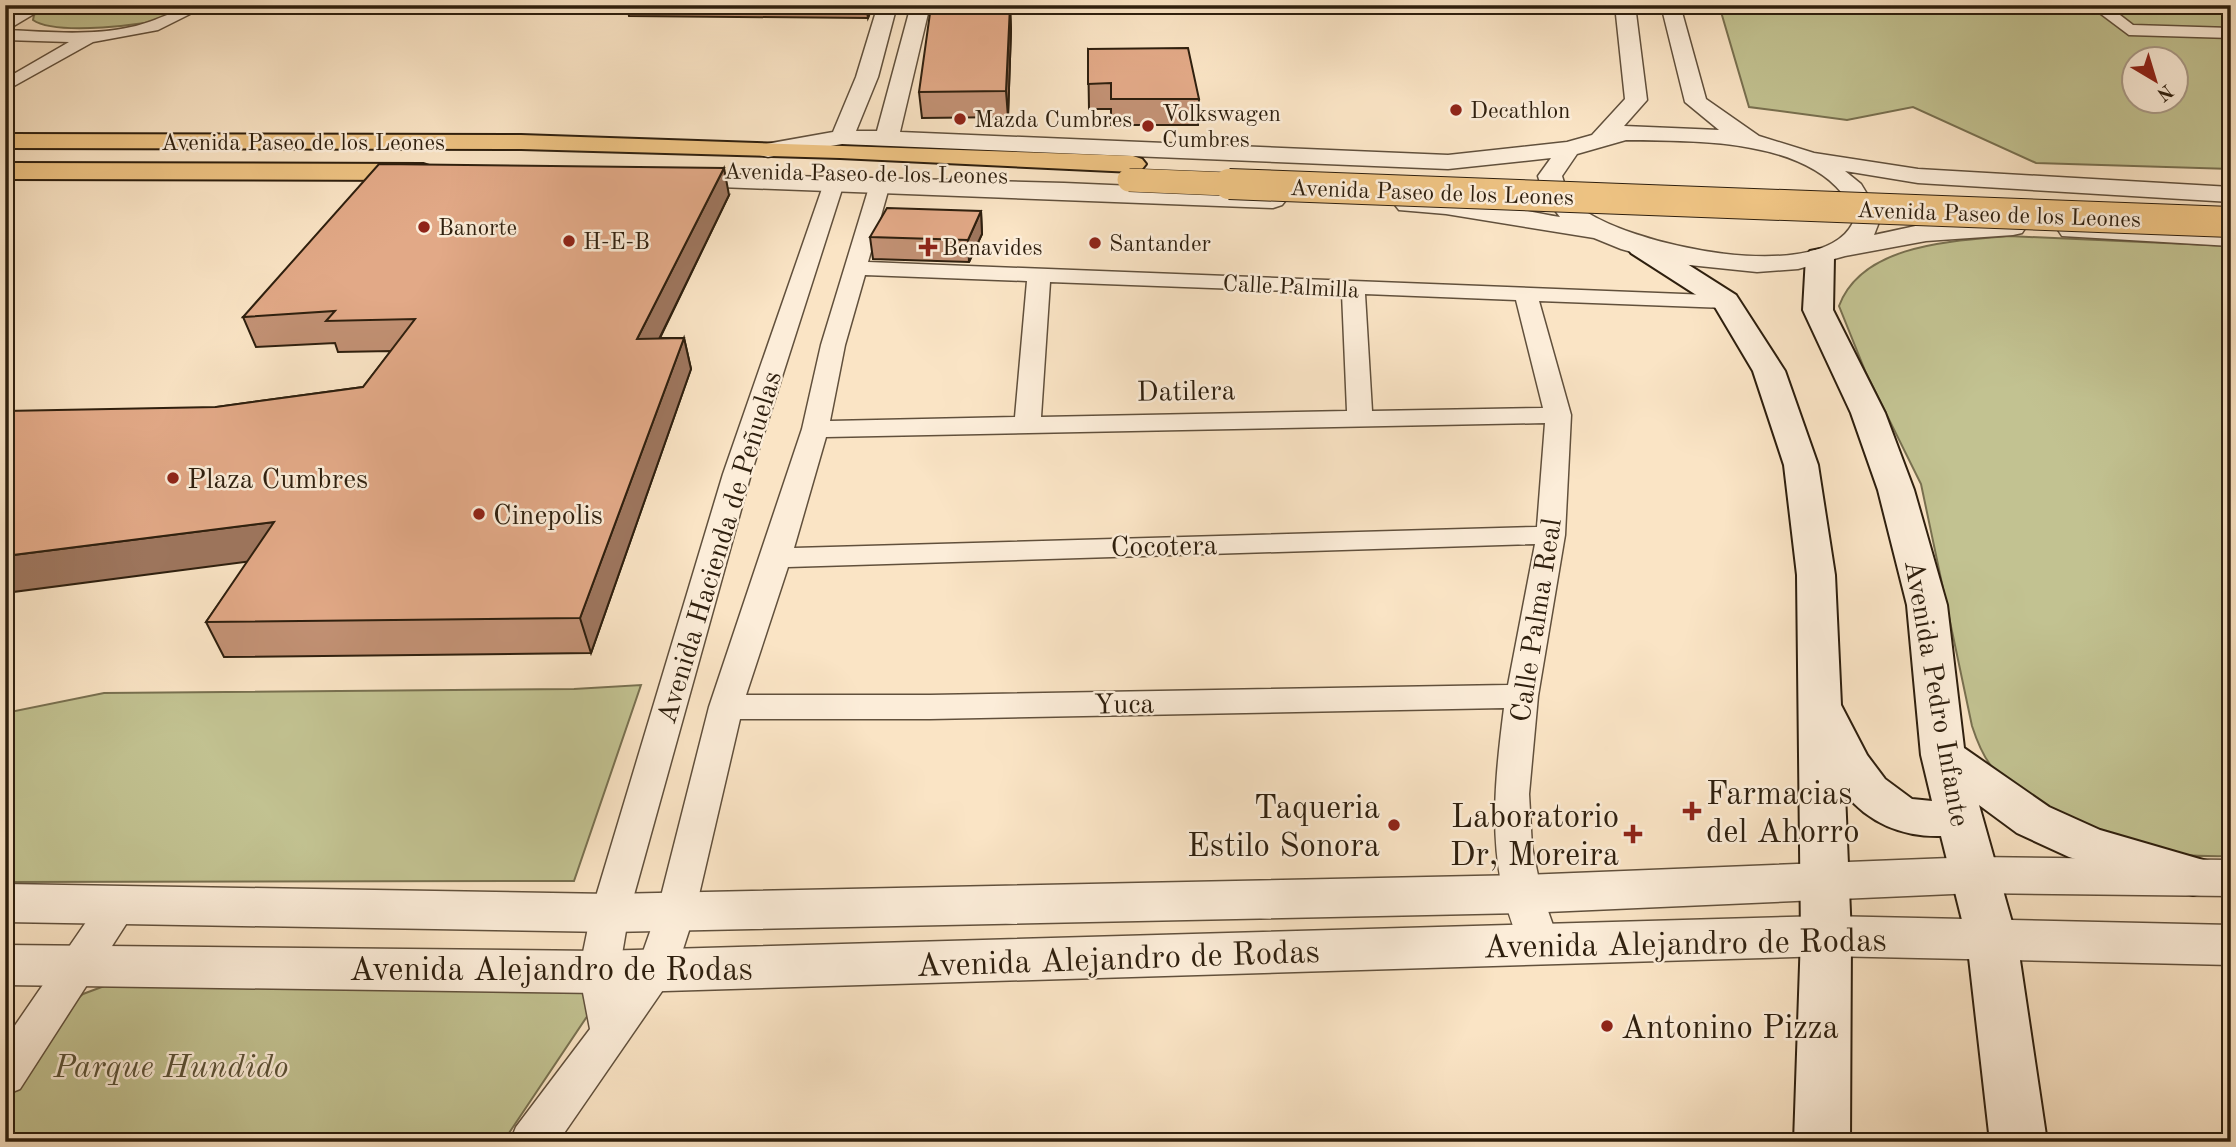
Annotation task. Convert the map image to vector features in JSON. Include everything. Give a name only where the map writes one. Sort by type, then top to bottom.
[{"type":"main road","name":"Avenida Paseo de los Leones","points":[[5,141],[521,142],[768,149],[1131,172],[2231,222]]},
{"type":"main road","name":"Avenida Paseo de los Leones","points":[[647,174],[825,168],[1131,172],[2231,205]]},
{"type":"main road","name":"Avenida Paseo de los Leones","points":[[5,171],[451,173]]},
{"type":"main road","points":[[1641,247],[1726,301],[1769,371],[1801,465],[1816,575],[1826,936],[1822,1142]]},
{"type":"main road","name":"Avenida Pedro Infante","points":[[1830,253],[1818,310],[1872,426],[1896,490],[1927,605],[1944,755],[1958,818],[1992,940],[2019,1142]]},
{"type":"main road","points":[[1819,698],[1849,765],[1864,787],[1888,806],[1913,817],[1958,818]]},
{"type":"main road","points":[[1944,755],[2033,820],[2086,844],[2212,877]]},
{"type":"street","points":[[5,26],[41,5]]},
{"type":"street","points":[[5,34],[91,37],[156,29],[201,5]]},
{"type":"street","points":[[842,137],[867,77],[887,5]]},
{"type":"street","points":[[887,138],[922,5]]},
{"type":"street","points":[[1602,137],[1636,100],[1625,5]]},
{"type":"street","points":[[1670,5],[1696,102],[1722,123],[1763,144],[1801,156],[1824,167],[1861,199],[1868,218],[1861,235],[1830,253]]},
{"type":"street","points":[[2097,5],[2129,30],[2231,33]]},
{"type":"street","points":[[10,64],[45,37]]},
{"type":"street","points":[[5,86],[91,37]]},
{"type":"street","points":[[10,64],[29,71]]},
{"type":"street","points":[[1602,137],[1625,133],[1662,133],[1763,144]]},
{"type":"street","name":"Avenida Paseo de los Leones","points":[[768,149],[842,137],[1448,162],[1569,149],[1602,137]]},
{"type":"street","points":[[1569,149],[1550,176],[1554,194],[1571,213],[1601,231]]},
{"type":"street","name":"Avenida Paseo de los Leones","points":[[1801,156],[1917,176],[2149,193],[2231,195]]},
{"type":"street","points":[[1446,206],[1460,201],[1469,194],[1473,186],[1470,178],[1448,162]]},
{"type":"street","name":"Avenida Paseo de los Leones","points":[[647,174],[686,181],[880,184],[1446,206],[1601,231],[1641,247],[1695,259],[1751,264],[1786,263],[1939,229],[1979,225],[2231,238]]},
{"type":"street","name":"Avenida Hacienda de Peñuelas","points":[[599,972],[610,913],[701,594],[815,290],[834,183]]},
{"type":"street","name":"Avenida Hacienda de Peñuelas","points":[[532,1142],[656,971],[676,912],[726,707],[776,558],[815,429],[833,345],[880,184]]},
{"type":"street","points":[[2149,193],[2124,198],[2121,204],[2124,211],[2150,226],[2190,236]]},
{"type":"street","name":"Calle Palmilla","points":[[856,268],[1353,289],[1726,301]]},
{"type":"street","points":[[1027,426],[1038,274]]},
{"type":"street","points":[[1353,289],[1360,417]]},
{"type":"street","points":[[815,290],[833,345]]},
{"type":"street","name":"Calle Palma Real","points":[[1526,295],[1558,415],[1551,535],[1522,696],[1511,794],[1514,847],[1523,894],[1540,945]]},
{"type":"street","name":"Datilera","points":[[815,429],[1558,415]]},
{"type":"street","name":"Cocotera","points":[[776,558],[932,551],[1551,535]]},
{"type":"street","name":"Yuca","points":[[726,707],[943,707],[1522,696]]},
{"type":"street","name":"Avenida Alejandro de Rodas","points":[[5,903],[610,913],[1523,894],[1975,875],[2212,877]]},
{"type":"street","points":[[5,1076],[119,904]]},
{"type":"street","name":"Avenida Alejandro de Rodas","points":[[5,965],[599,972],[1826,936],[2231,945]]},
{"type":"street","points":[[599,972],[611,1030]]},
{"type":"green space","points":[[51,5],[194,5],[175,17],[124,26],[61,27],[33,20],[34,15]]},
{"type":"green space","points":[[1719,5],[2231,5],[2231,169],[2036,163],[1913,107],[1847,120],[1749,107]]},
{"type":"green space","points":[[2009,236],[2231,246],[2231,856],[2176,855],[2139,850],[2080,832],[1996,771],[1983,754],[1972,726],[1921,484],[1866,373],[1839,306],[1851,285],[1867,270],[1888,258],[1936,244]]},
{"type":"green space","points":[[641,685],[574,881],[5,882],[5,713],[104,693],[574,689]]},
{"type":"green space","name":"Parque Hundido","points":[[107,985],[580,992],[585,994],[590,1012],[503,1142],[5,1142],[5,1104],[70,1005],[83,994]]},
{"type":"building","points":[[931,6],[1010,6],[1006,91],[919,92]]},
{"type":"building","points":[[1188,48],[1199,99],[1111,99],[1111,83],[1088,84],[1088,49]]},
{"type":"building","points":[[379,164],[724,168],[637,339],[684,338],[580,618],[206,622],[274,522],[5,556],[5,411],[216,407],[363,387],[415,319],[326,321],[335,311],[243,317]]},
{"type":"building","points":[[887,208],[981,211],[968,240],[870,237]]},
{"type":"place","name":"Decathlon","points":[[1456,110]]},
{"type":"place","name":"Mazda Cumbres","points":[[960,119]]},
{"type":"place","name":"Volkswagen Cumbres","points":[[1148,126]]},
{"type":"place","name":"Banorte","points":[[424,227]]},
{"type":"place","name":"H-E-B","points":[[569,241]]},
{"type":"place","name":"Santander","points":[[1095,243]]},
{"type":"place","name":"Benavides","points":[[928,247]]},
{"type":"place","name":"Plaza Cumbres","points":[[173,478]]},
{"type":"place","name":"Cinepolis","points":[[479,514]]},
{"type":"place","name":"Farmacias del Ahorro","points":[[1692,811]]},
{"type":"place","name":"Taqueria Estilo Sonora","points":[[1394,825]]},
{"type":"place","name":"Laboratorio Dr, Moreira","points":[[1633,834]]},
{"type":"place","name":"Antonino Pizza","points":[[1607,1026]]}]
